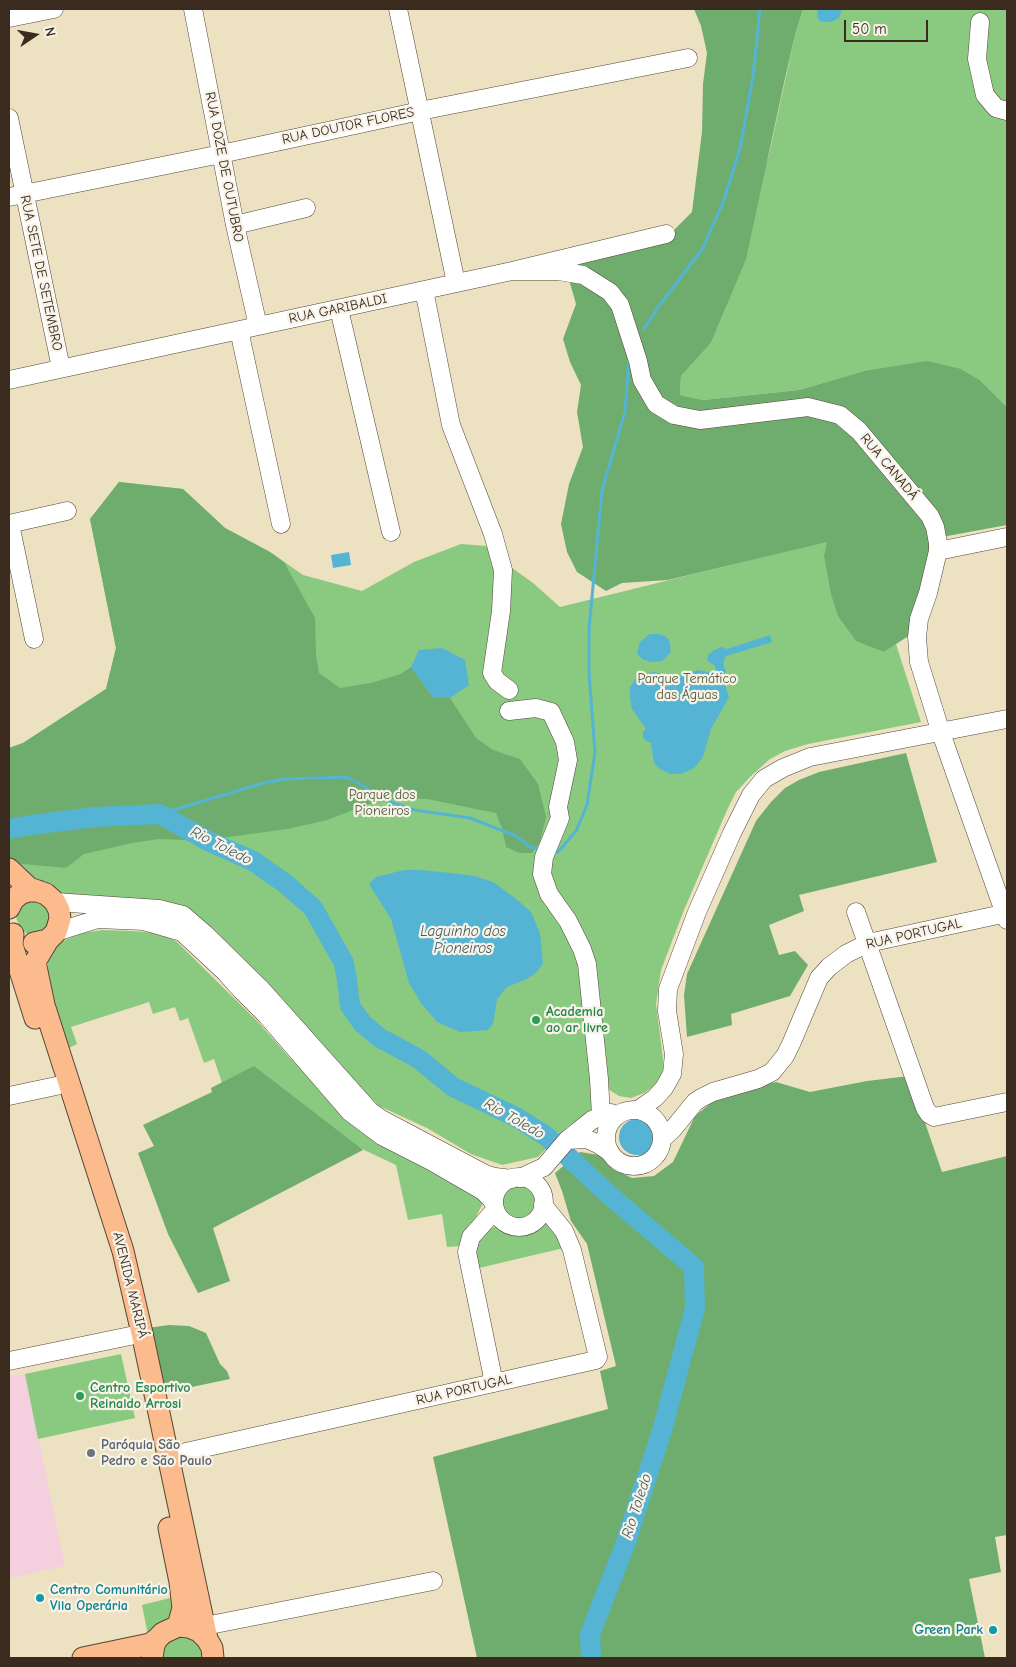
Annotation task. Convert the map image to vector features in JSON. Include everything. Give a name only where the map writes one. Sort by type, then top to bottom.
[{"type":"main road","points":[[9,869],[29,888],[46,896],[59,910],[60,919],[52,936],[39,943],[30,944],[21,941],[11,930]]},
{"type":"main road","points":[[9,908],[13,900],[20,894],[28,891],[46,896]]},
{"type":"main road","name":"AVENIDA MARIPÁ","points":[[11,930],[12,945],[116,1273],[180,1582],[182,1608],[178,1626]]},
{"type":"main road","name":"AVENIDA MARIPÁ","points":[[52,936],[35,962],[44,1004],[123,1251],[208,1641]]},
{"type":"main road","points":[[154,1649],[163,1633],[178,1626],[189,1626],[199,1630],[208,1641]]},
{"type":"main road","points":[[84,1658],[154,1643],[154,1649]]},
{"type":"street","points":[[9,18],[54,9]]},
{"type":"street","name":"RUA DOZE DE OUTUBRO","points":[[193,9],[235,225],[258,326]]},
{"type":"street","points":[[398,9],[456,283]]},
{"type":"street","points":[[980,22],[977,59],[985,95],[996,108],[1007,111]]},
{"type":"street","name":"RUA DOUTOR FLORES","points":[[17,195],[420,111],[688,58]]},
{"type":"street","name":"RUA SETE DE SETEMBRO","points":[[9,118],[17,195],[61,368]]},
{"type":"street","points":[[235,225],[306,208]]},
{"type":"street","name":"RUA GARIBALDI","points":[[9,380],[512,271],[666,234]]},
{"type":"street","name":"RUA CANADÁ","points":[[512,271],[559,271],[583,275],[610,292],[620,305],[636,353],[642,380],[656,404],[674,415],[700,420],[808,407],[840,415],[859,431],[930,516],[935,527],[938,551],[928,593],[919,619],[917,637],[919,662],[940,733],[1006,916]]},
{"type":"street","points":[[424,290],[451,425],[492,534],[503,570],[501,611],[492,674],[497,681],[509,690]]},
{"type":"street","points":[[339,309],[391,532]]},
{"type":"street","points":[[239,330],[282,524]]},
{"type":"street","points":[[34,639],[10,524],[66,511]]},
{"type":"street","points":[[938,551],[1007,537]]},
{"type":"street","points":[[508,711],[536,708],[550,712],[565,742],[568,760],[558,807],[560,818],[542,866],[545,885],[568,921],[587,964],[599,1079],[619,1112]]},
{"type":"street","points":[[494,1383],[467,1252],[471,1237],[495,1207],[495,1196],[498,1188],[504,1182],[549,1162],[566,1140],[592,1120],[655,1098],[664,1088],[672,1074],[674,1054],[667,1011],[668,989],[698,912],[732,833],[751,795],[764,779],[783,768],[810,757],[1007,719]]},
{"type":"street","points":[[46,896],[158,909],[183,915],[262,990],[370,1111],[381,1119],[485,1174],[495,1177],[516,1178],[535,1184],[542,1198]]},
{"type":"street","points":[[856,912],[925,1108],[929,1114],[934,1116],[1007,1102]]},
{"type":"street","name":"RUA PORTUGAL","points":[[662,1139],[673,1129],[695,1102],[713,1092],[742,1085],[772,1072],[785,1056],[791,1044],[819,978],[829,967],[846,954],[868,943],[1006,916]]},
{"type":"street","points":[[52,936],[98,919],[144,921],[182,932],[225,972],[267,1016],[350,1112],[382,1136],[431,1161],[487,1194],[500,1219],[507,1224],[522,1227],[536,1220],[541,1213],[549,1162]]},
{"type":"street","points":[[9,1096],[56,1086]]},
{"type":"street","points":[[566,1140],[586,1139],[598,1144],[623,1164],[632,1166],[649,1162],[656,1156],[660,1148],[661,1131],[652,1117],[619,1112]]},
{"type":"street","points":[[610,1152],[606,1136],[607,1128],[619,1112]]},
{"type":"street","name":"RUA PORTUGAL","points":[[168,1456],[596,1360],[598,1357],[568,1239],[542,1198]]},
{"type":"street","points":[[9,1362],[130,1336]]},
{"type":"street","points":[[208,1641],[433,1581]]},
{"type":"shaded area","points":[[25,1374],[65,1566],[9,1578],[9,1377]]},
{"type":"green space","points":[[694,9],[803,9],[784,83],[746,259],[711,343],[681,376],[680,395],[703,400],[799,390],[864,371],[927,361],[961,369],[980,380],[1007,407],[1007,525],[931,539],[913,633],[884,652],[856,641],[838,616],[831,594],[824,556],[827,542],[668,580],[622,583],[606,591],[577,572],[567,552],[561,524],[569,484],[583,447],[577,412],[581,385],[570,362],[563,339],[576,304],[570,283],[574,259],[667,237],[692,212],[702,132],[703,84],[707,53],[701,26]]},
{"type":"green space","points":[[803,9],[1007,9],[1007,407],[980,380],[961,369],[864,371],[799,390],[703,400],[680,395],[681,376],[711,343],[726,307],[770,150],[795,35]]},
{"type":"green space","name":"Parque dos Pioneiros","points":[[119,482],[183,489],[225,528],[270,552],[303,575],[362,591],[414,562],[461,544],[487,546],[560,607],[828,541],[884,652],[896,644],[921,722],[808,744],[785,751],[770,759],[751,776],[736,792],[727,810],[684,910],[661,970],[656,1004],[663,1059],[663,1070],[659,1080],[644,1093],[631,1098],[619,1096],[608,1089],[594,1097],[593,1109],[567,1127],[538,1157],[502,1165],[471,1154],[427,1128],[379,1106],[191,914],[68,896],[39,884],[12,863],[9,748],[23,743],[106,689],[116,648],[90,519]]},
{"type":"green space","points":[[119,482],[183,489],[225,528],[270,552],[284,562],[315,618],[316,655],[319,673],[340,688],[371,683],[401,674],[411,667],[433,697],[450,698],[476,738],[493,750],[520,759],[538,784],[546,817],[540,842],[532,853],[520,853],[506,847],[502,828],[496,813],[427,799],[399,798],[366,805],[327,820],[287,829],[221,838],[159,839],[132,843],[84,854],[66,868],[12,863],[9,861],[9,748],[23,743],[106,689],[116,648],[90,519]]},
{"type":"green space","points":[[906,753],[937,862],[799,895],[804,911],[769,925],[779,955],[795,951],[808,965],[790,996],[731,1014],[732,1025],[687,1037],[684,995],[687,974],[756,821],[785,788],[799,780],[819,772]]},
{"type":"green space","points":[[31,897],[53,907],[49,931],[31,936],[20,929],[16,917],[17,910]]},
{"type":"green space","points":[[102,930],[157,933],[176,941],[358,1125],[474,1192],[482,1201],[482,1205],[461,1246],[447,1247],[442,1214],[408,1220],[396,1165],[222,1083],[214,1059],[204,1063],[188,1018],[180,1021],[175,1007],[153,1014],[149,1002],[71,1027],[77,1044],[69,1048],[47,980],[48,960],[56,945],[83,933]]},
{"type":"green space","points":[[254,1066],[363,1150],[213,1228],[230,1281],[198,1293],[168,1234],[138,1153],[154,1146],[143,1125],[212,1092],[211,1088]]},
{"type":"green space","points":[[909,1076],[942,1172],[1007,1156],[1007,1535],[995,1537],[1001,1572],[969,1579],[985,1658],[477,1658],[433,1457],[608,1409],[600,1371],[616,1366],[587,1244],[571,1221],[555,1173],[580,1152],[599,1155],[613,1169],[632,1178],[654,1176],[673,1162],[695,1116],[717,1098],[741,1090],[776,1082],[810,1092],[867,1081]]},
{"type":"green space","points":[[521,1182],[535,1187],[540,1201],[535,1215],[521,1220],[507,1215],[502,1201],[507,1187]]},
{"type":"green space","points":[[549,1216],[568,1247],[479,1268],[476,1253],[477,1243],[488,1229],[494,1227],[529,1230],[538,1227]]},
{"type":"green space","points":[[169,1325],[189,1326],[206,1333],[220,1364],[227,1371],[230,1379],[163,1393],[148,1328]]},
{"type":"green space","name":"Centro Esportivo Reinaldo Arrosi","points":[[121,1354],[135,1418],[38,1439],[25,1374]]},
{"type":"green space","points":[[174,1597],[171,1619],[148,1635],[142,1605]]},
{"type":"green space","points":[[182,1636],[195,1640],[203,1651],[204,1658],[162,1658],[165,1645],[170,1640]]},
{"type":"water","points":[[818,9],[842,9],[839,18],[831,22],[824,22],[819,21]]},
{"type":"water","points":[[349,552],[351,565],[333,568],[331,555]]},
{"type":"water","points":[[650,634],[659,634],[669,640],[671,652],[662,661],[651,662],[642,659],[637,653],[640,642]]},
{"type":"water","points":[[770,635],[772,642],[726,656],[723,664],[726,671],[723,679],[729,697],[711,729],[703,757],[694,768],[681,774],[670,774],[660,769],[654,763],[651,743],[643,737],[643,732],[646,729],[632,709],[630,687],[636,679],[642,674],[654,672],[675,677],[698,670],[717,674],[715,666],[707,660],[708,655],[713,651],[721,647],[727,649]]},
{"type":"water","points":[[442,648],[465,660],[469,685],[450,698],[433,697],[411,667],[419,650]]},
{"type":"water","name":"Laguinho dos Pioneiros","points":[[404,870],[474,876],[493,882],[531,912],[540,933],[543,963],[537,972],[527,979],[507,987],[497,999],[493,1024],[488,1030],[460,1032],[437,1022],[421,1003],[409,983],[391,919],[369,884],[376,877]]},
{"type":"water","points":[[637,1119],[644,1120],[650,1124],[654,1130],[654,1144],[650,1150],[644,1154],[637,1155],[630,1154],[624,1150],[620,1144],[619,1137],[620,1130],[624,1124],[630,1120]]},
{"type":"waterway","points":[[644,329],[703,248],[724,200],[740,148],[753,77],[760,9]]},
{"type":"waterway","points":[[553,851],[558,852],[576,831],[587,805],[595,752],[589,673],[589,629],[602,490],[625,412],[629,357]]},
{"type":"waterway","points":[[160,814],[260,784],[285,779],[347,777],[393,803],[415,810],[470,818],[516,836],[530,847],[542,849]]},
{"type":"waterway","name":"Rio Toledo","points":[[9,829],[95,817],[160,814],[208,841],[253,861],[286,884],[313,908],[344,963],[350,1006],[363,1024],[380,1038],[419,1059],[453,1087],[516,1117],[546,1136],[607,1193],[694,1267],[695,1308],[663,1427],[625,1545],[590,1634],[591,1658]]},
{"type":"place","name":"Academia ao ar livre","points":[[536,1020]]},
{"type":"place","name":"Centro Esportivo Reinaldo Arrosi","points":[[80,1396]]},
{"type":"place","name":"Paróquia São Pedro e São Paulo","points":[[91,1453]]},
{"type":"place","name":"Centro Comunitário Vila Operária","points":[[40,1598]]},
{"type":"place","name":"Green Park","points":[[993,1630]]},
{"type":"park label","name":"Parque Temático das Águas","points":[[687,688]]}]
